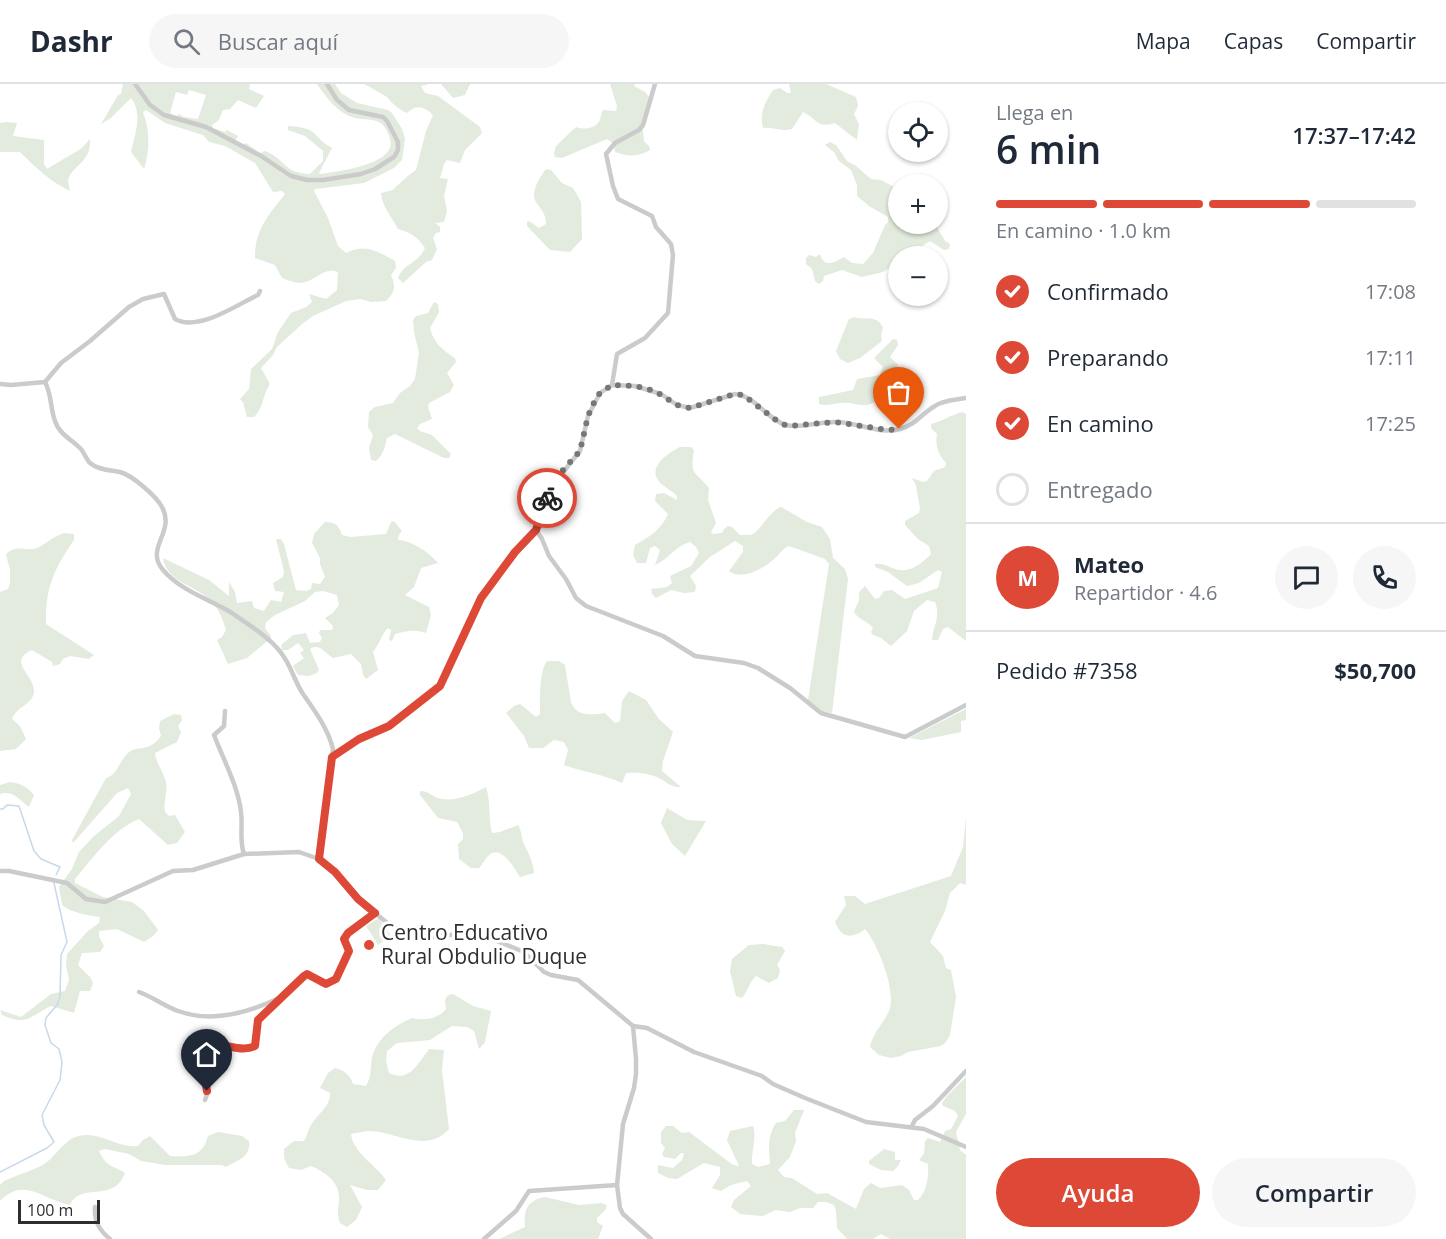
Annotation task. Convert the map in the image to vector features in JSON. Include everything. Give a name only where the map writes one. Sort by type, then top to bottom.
[{"type":"street","points":[[135,84],[150,105],[164,115],[206,127],[261,156],[291,176],[307,180],[323,180],[361,174],[375,169],[394,157],[398,150],[398,142],[387,121],[383,117],[349,110],[337,100],[327,84]]},
{"type":"street","points":[[612,385],[617,354],[645,338],[668,313],[674,255],[670,244],[660,232],[652,216],[618,199],[605,158],[608,149],[615,142],[639,130],[643,125],[655,84]]},
{"type":"street","points":[[0,384],[45,382],[61,363],[138,301],[164,294],[175,319],[183,322],[196,322],[222,314],[258,295],[260,291]]},
{"type":"street","points":[[45,382],[51,394],[59,429],[81,449],[88,460],[101,468],[123,473],[158,500],[166,516],[165,532],[156,548],[164,571],[183,588],[193,591],[234,614],[268,640],[284,657],[299,688],[329,736],[333,749],[319,859]]},
{"type":"street","points":[[332,757],[359,739],[389,726],[440,686],[481,598],[515,552],[536,530],[552,486],[580,451],[591,408],[600,393],[612,385],[635,386],[655,391],[677,405],[690,408],[735,394],[743,395],[780,423],[788,426],[835,422],[888,430],[899,429],[914,423],[939,403],[966,398]]},
{"type":"street","points":[[536,530],[549,556],[581,603],[663,636],[695,656],[744,663],[758,668],[790,688],[821,713],[905,737],[966,705]]},
{"type":"street","points":[[225,711],[224,726],[214,736],[222,752],[240,807],[241,842],[244,854]]},
{"type":"street","points":[[0,871],[67,883],[86,899],[105,902],[165,873],[193,870],[244,854],[299,852],[319,859],[335,872],[358,899],[391,926],[416,937],[434,938],[474,934],[524,952],[544,972],[556,977],[578,980],[584,984],[633,1026],[647,1028],[694,1052],[762,1076],[773,1084],[866,1122],[912,1126],[933,1132],[966,1147]]},
{"type":"street","points":[[205,1100],[207,1091],[202,1063],[205,1048],[216,1045],[247,1049],[255,1046],[258,1020],[307,974],[326,984],[336,979],[349,951],[344,939],[348,933],[375,913]]},
{"type":"street","points":[[139,992],[189,1014],[211,1015],[233,1015],[260,1007],[282,997]]},
{"type":"street","points":[[633,1026],[636,1074],[623,1124],[617,1185],[618,1198],[623,1214],[651,1239]]},
{"type":"street","points":[[912,1126],[915,1120],[933,1106],[966,1071]]},
{"type":"street","points":[[483,1239],[516,1210],[529,1191],[617,1185]]},
{"type":"street","points":[[95,1207],[94,1214],[98,1226],[110,1239]]},
{"type":"shaded area","points":[[123,84],[250,84],[249,89],[264,96],[256,108],[238,100],[230,109],[223,110],[219,120],[212,125],[213,128],[225,132],[227,130],[238,136],[234,143],[243,145],[246,143],[260,153],[265,151],[278,158],[290,169],[301,173],[310,174],[323,161],[323,151],[305,136],[288,130],[288,126],[310,130],[332,148],[319,173],[321,174],[354,168],[378,160],[391,146],[388,133],[382,124],[343,113],[317,84],[335,84],[341,93],[357,103],[388,110],[402,129],[405,139],[402,160],[394,168],[364,183],[315,189],[314,191],[328,218],[338,246],[346,253],[365,248],[377,251],[395,261],[396,268],[391,275],[394,283],[393,292],[386,301],[371,302],[360,299],[346,301],[313,316],[302,324],[277,347],[261,368],[270,384],[260,410],[254,417],[247,417],[240,399],[249,389],[251,369],[272,349],[278,332],[291,313],[312,302],[309,294],[326,299],[337,290],[338,272],[328,271],[301,283],[282,278],[275,265],[255,258],[260,231],[285,194],[282,191],[273,192],[255,163],[225,146],[209,142],[203,135],[165,123],[146,110],[143,112],[148,133],[148,148],[144,169],[131,152],[136,131],[137,110],[131,98],[111,118],[101,124],[118,95],[121,94]],"holes":[[[189,90],[206,95],[198,119],[170,113],[176,92],[187,95]]]},
{"type":"shaded area","points":[[364,84],[429,84],[421,86],[425,93],[438,96],[480,127],[482,133],[465,150],[460,163],[447,160],[444,164],[440,178],[448,179],[444,196],[447,211],[444,222],[435,223],[440,227],[440,232],[436,233],[433,238],[437,249],[432,260],[426,262],[403,283],[398,278],[401,273],[419,257],[425,248],[413,235],[398,229],[385,207],[381,193],[393,190],[416,170],[426,131],[433,115],[420,107],[407,113],[387,97]]},
{"type":"shaded area","points":[[441,84],[470,84],[465,95],[453,98]]},
{"type":"shaded area","points":[[610,84],[635,84],[634,86],[649,97],[642,123],[644,141],[650,150],[637,155],[620,154],[615,152],[614,144],[607,139],[562,158],[555,157],[556,146],[576,127],[592,127],[600,120],[603,110],[616,111],[617,106]]},
{"type":"shaded area","points":[[789,84],[826,84],[856,97],[858,106],[854,114],[859,124],[857,140],[835,123],[820,124],[803,112],[792,129],[763,128],[762,113],[770,95],[773,90],[780,88],[791,93]]},
{"type":"shaded area","points":[[0,123],[17,123],[13,136],[44,140],[44,164],[47,169],[82,148],[90,139],[88,154],[69,177],[70,191],[37,169],[20,152],[0,152]]},
{"type":"shaded area","points":[[830,142],[836,145],[847,161],[871,179],[888,184],[888,217],[857,196],[857,185],[851,170],[839,161],[834,152],[825,145]]},
{"type":"shaded area","points":[[546,169],[551,170],[562,183],[573,188],[581,202],[582,239],[570,252],[550,250],[527,226],[529,221],[539,228],[546,224],[544,214],[534,194],[536,185]]},
{"type":"shaded area","points":[[888,222],[888,234],[941,234],[950,244],[949,249],[948,246],[938,246],[930,241],[922,246],[888,246],[888,269],[883,272],[862,277],[842,270],[824,276],[823,281],[819,284],[815,281],[812,269],[806,264],[806,258],[809,255],[816,257],[820,254],[826,263],[844,257],[852,263],[863,264],[873,253]]},
{"type":"shaded area","points":[[434,302],[438,304],[439,312],[430,328],[439,346],[455,358],[456,362],[447,373],[454,385],[450,392],[429,403],[432,419],[420,424],[417,428],[432,435],[451,454],[449,458],[444,458],[395,434],[387,438],[378,459],[371,460],[369,448],[373,435],[368,427],[369,412],[375,407],[393,403],[415,379],[419,353],[413,320],[416,316],[428,313]]},
{"type":"shaded area","points":[[854,317],[878,321],[883,328],[882,341],[860,358],[848,363],[840,359],[836,351],[849,319]]},
{"type":"shaded area","points":[[893,339],[897,340],[898,345],[890,357],[898,365],[879,399],[867,405],[819,404],[819,397],[853,390],[857,379],[880,375],[883,367],[874,358]]},
{"type":"shaded area","points":[[962,412],[966,414],[966,641],[948,627],[943,629],[938,640],[932,640],[937,607],[935,602],[927,600],[914,611],[907,631],[891,646],[873,635],[871,632],[873,628],[854,612],[859,600],[859,592],[865,586],[875,599],[879,598],[884,591],[892,590],[905,599],[938,588],[942,572],[938,570],[919,583],[907,586],[888,572],[875,567],[875,564],[904,570],[913,568],[931,554],[929,546],[918,539],[905,525],[905,521],[919,513],[920,509],[916,485],[912,478],[927,481],[934,471],[945,467],[946,463],[939,453],[936,442],[937,434],[931,428],[931,424]]},
{"type":"shaded area","points":[[680,447],[691,447],[694,450],[694,472],[709,488],[708,500],[716,523],[711,532],[713,534],[722,533],[728,526],[740,535],[751,535],[776,509],[781,507],[807,522],[822,527],[830,539],[833,558],[845,569],[848,579],[832,713],[822,711],[808,700],[829,564],[825,559],[789,546],[758,570],[740,575],[734,574],[729,571],[743,552],[743,546],[735,541],[710,557],[690,576],[696,586],[695,592],[684,593],[671,590],[656,598],[652,594],[651,589],[667,587],[672,583],[670,576],[691,566],[699,553],[690,542],[680,546],[655,565],[660,550],[655,546],[650,548],[646,563],[637,563],[633,555],[635,545],[659,528],[668,514],[655,501],[656,494],[664,493],[677,500],[677,496],[658,480],[656,470],[662,460]]},
{"type":"shaded area","points":[[394,521],[402,531],[398,540],[409,542],[420,548],[438,563],[421,568],[414,587],[405,595],[429,607],[431,615],[426,633],[407,631],[395,634],[392,641],[389,640],[391,630],[388,628],[373,652],[378,670],[366,679],[361,664],[351,654],[333,658],[319,648],[313,647],[310,649],[319,670],[309,676],[298,675],[293,666],[304,658],[300,653],[304,650],[298,643],[288,650],[282,650],[281,645],[293,635],[306,633],[310,643],[320,642],[322,638],[320,630],[332,630],[333,626],[325,618],[339,605],[337,595],[323,591],[315,592],[305,601],[275,615],[266,622],[265,628],[271,638],[247,658],[228,664],[217,640],[226,630],[216,608],[205,596],[170,573],[163,558],[209,580],[229,596],[229,582],[235,592],[237,603],[252,601],[254,608],[264,611],[271,600],[281,602],[284,592],[275,591],[273,583],[283,577],[284,571],[276,539],[281,539],[284,544],[296,590],[306,591],[311,589],[312,583],[320,584],[325,577],[320,558],[312,543],[314,534],[325,522],[334,523],[342,535],[351,537],[386,534],[391,522]]},
{"type":"shaded area","points":[[64,533],[74,534],[74,540],[52,579],[47,600],[46,624],[94,655],[89,659],[70,656],[63,659],[60,664],[53,666],[52,662],[32,650],[25,654],[21,663],[33,684],[33,695],[12,719],[20,726],[26,739],[16,749],[0,751],[0,592],[8,589],[10,583],[10,570],[6,555],[15,549],[36,548]]},
{"type":"shaded area","points":[[547,661],[559,661],[565,665],[571,702],[573,707],[581,713],[605,713],[615,723],[620,721],[622,701],[629,691],[646,700],[659,719],[673,732],[662,771],[681,787],[638,773],[626,773],[622,783],[564,765],[568,750],[564,742],[554,740],[543,748],[529,748],[524,736],[506,713],[520,704],[536,717],[540,714],[541,679]]},
{"type":"shaded area","points":[[966,709],[966,720],[961,721],[961,732],[922,740],[909,738]]},
{"type":"shaded area","points":[[174,714],[181,715],[182,720],[178,726],[181,732],[177,742],[155,753],[166,782],[165,812],[169,816],[175,815],[185,832],[177,843],[168,845],[139,819],[112,837],[75,879],[75,883],[103,897],[132,902],[144,911],[158,930],[144,942],[117,929],[99,931],[99,937],[104,946],[100,952],[82,953],[78,965],[93,983],[90,991],[80,991],[74,1013],[51,1006],[23,1020],[2,1015],[0,1010],[21,1017],[51,994],[65,991],[69,980],[66,965],[67,954],[88,931],[99,923],[100,917],[66,908],[62,905],[59,887],[72,869],[79,852],[94,836],[119,816],[131,794],[128,788],[117,793],[73,843],[72,840],[106,778],[116,771],[125,756],[132,750],[147,747],[156,742],[161,736],[160,721]]},
{"type":"shaded area","points":[[10,782],[24,786],[34,795],[29,807],[9,793],[0,794],[0,785]]},
{"type":"shaded area","points":[[486,787],[492,833],[518,825],[532,861],[534,873],[520,877],[508,860],[496,852],[488,856],[479,868],[471,868],[459,859],[458,844],[463,839],[463,833],[457,822],[438,818],[420,795],[420,791],[423,791],[438,798],[457,799]]},
{"type":"shaded area","points":[[667,808],[687,820],[706,821],[685,856],[672,844],[661,823]]},
{"type":"shaded area","points":[[966,817],[966,885],[960,883],[950,893],[945,911],[930,942],[943,956],[946,968],[951,970],[956,997],[950,1035],[941,1046],[908,1052],[891,1058],[879,1055],[870,1047],[873,1037],[889,1011],[891,1003],[888,981],[875,945],[865,929],[856,935],[848,936],[838,928],[835,922],[846,905],[844,896],[855,896],[865,904],[951,876],[963,847]]},
{"type":"shaded area","points":[[379,918],[391,936],[378,945],[366,926]]},
{"type":"shaded area","points":[[763,944],[782,947],[785,951],[777,965],[780,970],[778,978],[769,983],[756,976],[742,998],[736,996],[730,971],[732,959],[749,945]]},
{"type":"shaded area","points":[[453,994],[473,1006],[491,1011],[485,1042],[479,1049],[474,1031],[467,1027],[452,1026],[430,1040],[397,1043],[387,1051],[386,1061],[389,1073],[403,1075],[413,1070],[429,1049],[444,1050],[442,1070],[449,1129],[431,1140],[421,1141],[370,1131],[351,1134],[360,1153],[386,1180],[378,1190],[367,1190],[350,1185],[362,1207],[356,1220],[347,1227],[340,1223],[339,1193],[334,1183],[321,1171],[311,1166],[301,1170],[289,1168],[284,1158],[284,1149],[294,1141],[304,1141],[309,1129],[328,1103],[330,1093],[320,1088],[328,1073],[335,1068],[338,1069],[348,1076],[353,1084],[366,1086],[374,1051],[382,1039],[393,1029],[412,1018],[426,1019],[439,1015],[446,1009],[445,1000],[448,995]]},
{"type":"shaded area","points":[[966,1077],[966,1114],[956,1132],[960,1150],[966,1155],[966,1239],[890,1239],[881,1234],[873,1239],[847,1239],[837,1228],[834,1205],[826,1202],[818,1202],[813,1208],[800,1208],[790,1212],[775,1210],[763,1216],[740,1214],[731,1207],[734,1200],[751,1186],[747,1181],[731,1185],[721,1191],[712,1188],[720,1175],[720,1167],[704,1163],[677,1179],[658,1173],[658,1165],[673,1168],[682,1160],[684,1153],[675,1159],[664,1157],[662,1154],[665,1148],[661,1143],[661,1132],[666,1126],[673,1126],[682,1133],[689,1132],[733,1165],[739,1166],[727,1140],[730,1131],[753,1126],[752,1164],[758,1167],[770,1164],[770,1138],[776,1123],[785,1121],[794,1110],[804,1110],[795,1133],[796,1141],[790,1157],[778,1170],[784,1177],[792,1178],[817,1194],[827,1193],[856,1209],[864,1189],[871,1183],[880,1188],[902,1185],[909,1190],[914,1200],[918,1200],[924,1192],[928,1179],[928,1164],[919,1160],[924,1154],[925,1141],[928,1138],[940,1142],[945,1131],[951,1129],[958,1116],[955,1111],[943,1106],[942,1103]]},
{"type":"shaded area","points":[[218,1132],[242,1136],[249,1141],[246,1154],[226,1167],[222,1165],[165,1165],[141,1161],[129,1154],[105,1149],[99,1151],[104,1160],[125,1173],[113,1188],[82,1194],[70,1205],[26,1190],[18,1190],[0,1201],[0,1185],[4,1181],[43,1165],[64,1145],[79,1136],[94,1136],[123,1145],[138,1146],[150,1136],[170,1156],[183,1156],[199,1152],[208,1136]]},
{"type":"shaded area","points":[[884,1149],[895,1152],[895,1160],[901,1160],[893,1171],[881,1170],[869,1164],[869,1161]]},
{"type":"shaded area","points":[[545,1197],[579,1205],[601,1203],[607,1205],[597,1218],[597,1222],[603,1226],[598,1239],[499,1239],[525,1227],[526,1211],[530,1204]]},
{"type":"waterway","points":[[0,809],[7,805],[19,806],[34,851],[41,859],[60,867],[56,875]]},
{"type":"waterway","points":[[0,1172],[47,1148],[54,1142],[44,1125],[42,1115],[60,1080],[62,1062],[59,1049],[51,1043],[45,1025],[46,1018],[57,1005],[60,997],[61,955],[67,942],[54,883]]},
{"type":"way so far","points":[[547,498],[556,478],[580,451],[588,416],[596,398],[605,388],[612,385],[635,386],[655,391],[677,405],[690,408],[735,394],[743,395],[780,423],[788,426],[835,422],[888,430],[899,429]]},
{"type":"place","name":"Centro Educativo Rural Obdulio Duque","points":[[369,945]]},
{"type":"route","points":[[207,1091],[202,1063],[205,1048],[216,1045],[247,1049],[255,1046],[258,1020],[261,1016],[307,974],[326,984],[336,979],[349,951],[344,939],[348,933],[375,913],[319,859],[332,757],[359,739],[394,723],[440,686],[481,598],[515,552],[536,530],[547,498]]}]
